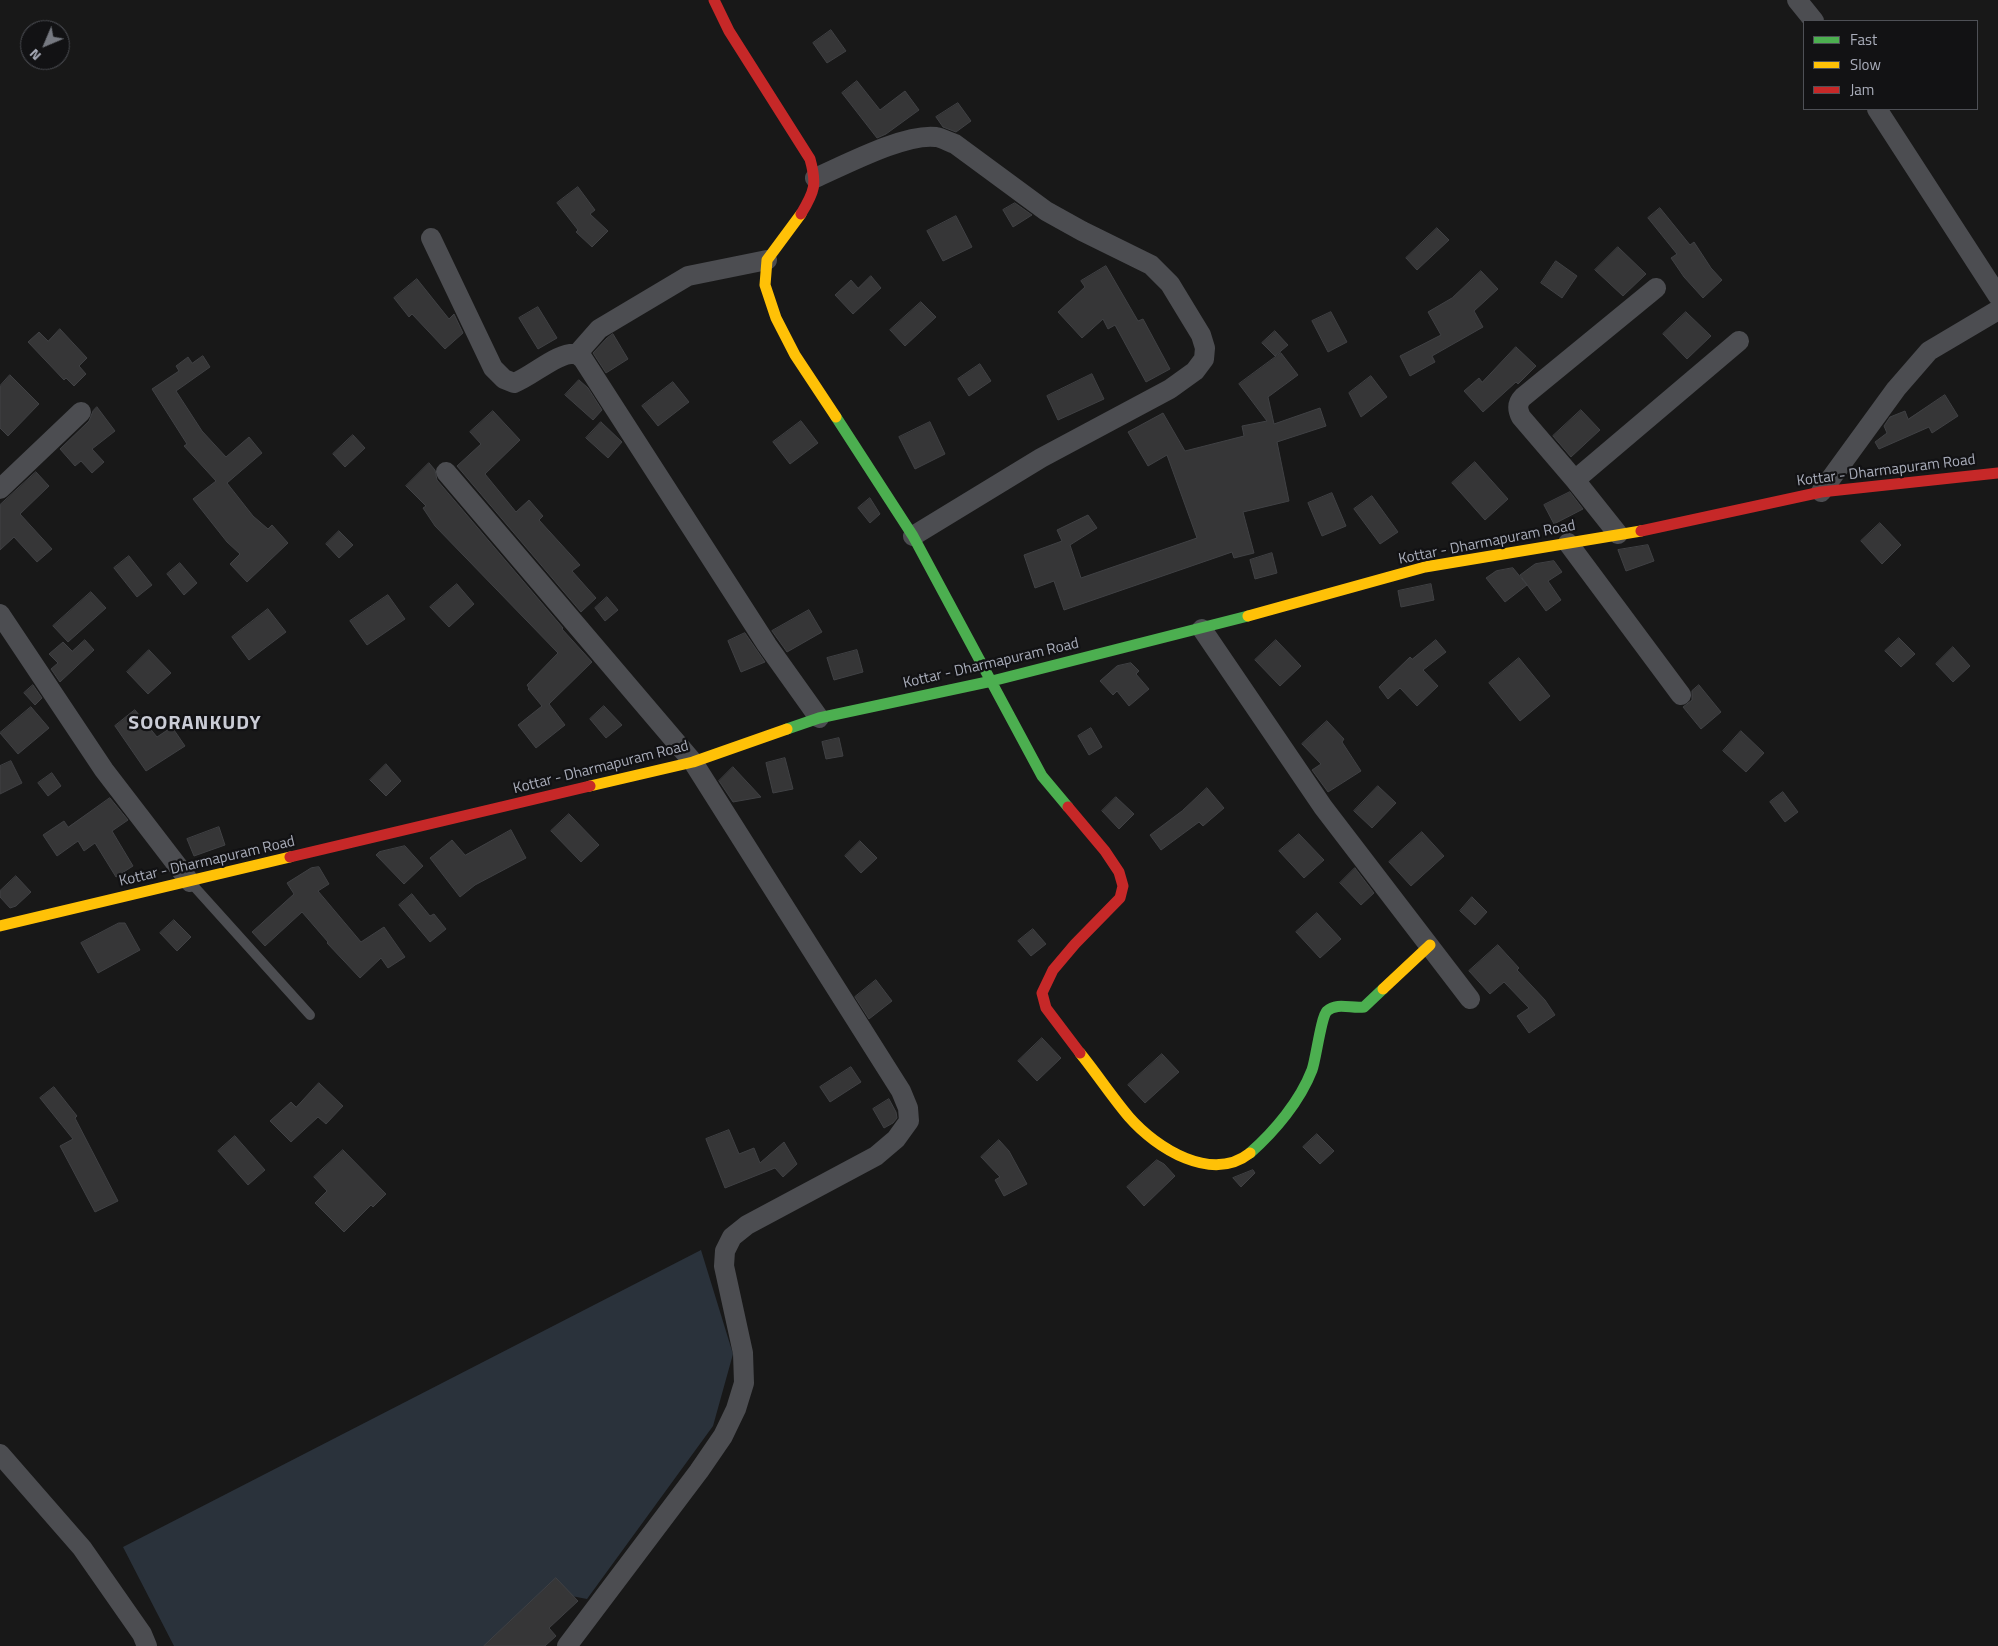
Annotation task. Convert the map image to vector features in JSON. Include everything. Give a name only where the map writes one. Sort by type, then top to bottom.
[{"type":"main road","points":[[714,0],[729,31],[810,159],[815,178],[813,194],[800,216],[766,260],[765,285],[776,318],[795,355],[913,536],[1042,776],[1105,851],[1119,872],[1123,886],[1120,898],[1055,965],[1045,982],[1041,995],[1046,1008],[1130,1118],[1144,1131],[1184,1157],[1212,1165],[1226,1165],[1250,1153],[1282,1120],[1307,1082],[1314,1063],[1326,1011],[1338,1006],[1358,1009],[1364,1007],[1430,945]]},
{"type":"main road","name":"Kottar - Dharmapuram Road","points":[[0,926],[693,762],[820,718],[992,681],[1202,629],[1425,567],[1662,527],[1821,492],[1998,473]]},
{"type":"street","points":[[1797,0],[1813,20]]},
{"type":"street","points":[[1878,110],[1998,296]]},
{"type":"street","points":[[815,178],[896,143],[916,137],[938,137],[946,140],[955,144],[1046,211],[1151,265],[1170,284],[1201,335],[1206,348],[1204,359],[1195,371],[1170,389],[1041,458],[913,536]]},
{"type":"street","points":[[431,238],[492,368],[504,379],[514,383],[527,378],[564,354],[577,354],[583,359],[767,645],[820,718]]},
{"type":"street","points":[[577,354],[600,329],[688,276],[766,260]]},
{"type":"street","points":[[1618,534],[1576,480],[1521,417],[1518,405],[1523,397],[1656,288]]},
{"type":"street","points":[[1821,492],[1902,381],[1929,351],[1998,310]]},
{"type":"street","points":[[1576,480],[1739,341]]},
{"type":"street","points":[[0,489],[81,412]]},
{"type":"street","points":[[446,472],[693,762],[901,1091],[908,1108],[909,1121],[896,1139],[876,1156],[747,1225],[732,1237],[725,1251],[724,1266],[743,1353],[744,1383],[736,1409],[723,1436],[699,1471],[567,1646]]},
{"type":"street","points":[[1568,543],[1681,695]]},
{"type":"street","points":[[0,614],[104,770],[190,882]]},
{"type":"street","points":[[1202,629],[1323,807],[1470,999]]},
{"type":"street","points":[[0,1454],[82,1548],[142,1634],[147,1646]]},
{"type":"lane","points":[[190,882],[310,1015]]},
{"type":"shaded area","points":[[701,1250],[733,1354],[713,1426],[587,1599],[566,1595],[510,1646],[174,1646],[123,1547]]},
{"type":"building","points":[[831,30],[846,51],[827,63],[813,43]]},
{"type":"building","points":[[857,81],[880,110],[905,91],[919,110],[886,134],[877,138],[842,93]]},
{"type":"building","points":[[958,103],[971,121],[956,132],[943,127],[936,117]]},
{"type":"building","points":[[578,187],[595,210],[590,214],[608,231],[592,247],[576,232],[578,230],[557,203]]},
{"type":"building","points":[[1015,203],[1032,215],[1013,227],[1003,210]]},
{"type":"building","points":[[1660,208],[1690,245],[1694,242],[1711,268],[1722,280],[1703,298],[1684,277],[1671,258],[1677,254],[1648,218]]},
{"type":"building","points":[[956,216],[972,247],[943,261],[927,231]]},
{"type":"building","points":[[1437,228],[1449,240],[1417,270],[1406,258]]},
{"type":"building","points":[[1618,247],[1646,274],[1623,296],[1595,270]]},
{"type":"building","points":[[1556,261],[1577,276],[1562,298],[1541,283]]},
{"type":"building","points":[[1106,266],[1138,321],[1143,319],[1170,369],[1146,382],[1115,325],[1108,329],[1103,319],[1082,338],[1058,312],[1085,287],[1081,281]]},
{"type":"building","points":[[1481,271],[1498,289],[1474,311],[1483,327],[1432,356],[1435,362],[1410,376],[1400,356],[1441,335],[1428,312],[1452,298]]},
{"type":"building","points":[[871,276],[881,288],[853,314],[835,295],[851,280],[858,288]]},
{"type":"building","points":[[417,279],[449,319],[454,314],[463,333],[445,349],[412,314],[409,317],[394,298]]},
{"type":"building","points":[[921,302],[936,317],[905,346],[890,330]]},
{"type":"building","points":[[538,307],[557,338],[538,349],[519,318]]},
{"type":"building","points":[[1331,312],[1347,342],[1328,352],[1312,321]]},
{"type":"building","points":[[1686,312],[1711,336],[1687,359],[1663,334]]},
{"type":"building","points":[[60,329],[87,358],[79,366],[86,374],[74,386],[66,378],[64,380],[28,342],[39,332],[48,341]]},
{"type":"building","points":[[1275,331],[1288,345],[1275,356],[1262,343]]},
{"type":"building","points":[[613,334],[628,359],[606,373],[593,353]]},
{"type":"building","points":[[1516,347],[1536,366],[1518,384],[1516,382],[1483,412],[1464,391],[1479,378],[1482,382]]},
{"type":"building","points":[[1281,353],[1298,375],[1268,397],[1274,424],[1320,408],[1326,426],[1277,442],[1289,501],[1243,512],[1254,553],[1234,558],[1232,552],[1064,610],[1054,581],[1035,588],[1024,555],[1062,541],[1057,530],[1088,515],[1097,528],[1070,545],[1081,578],[1197,538],[1167,455],[1148,466],[1128,432],[1163,413],[1185,451],[1244,436],[1242,426],[1267,421],[1239,384]]},
{"type":"building","points":[[203,356],[210,367],[176,391],[202,431],[226,457],[249,437],[262,453],[227,483],[253,516],[268,529],[272,525],[288,543],[247,582],[230,564],[240,554],[227,542],[193,499],[216,481],[184,446],[187,444],[152,389],[179,371],[176,366],[188,357],[192,363]]},
{"type":"building","points":[[980,364],[991,381],[969,396],[958,379]]},
{"type":"building","points":[[1092,374],[1104,399],[1058,420],[1047,396]]},
{"type":"building","points":[[10,375],[39,404],[8,436],[0,428],[0,386]]},
{"type":"building","points":[[1371,376],[1387,397],[1361,417],[1349,393]]},
{"type":"building","points":[[579,380],[588,388],[602,410],[593,420],[565,395]]},
{"type":"building","points":[[673,382],[689,402],[658,426],[642,406]]},
{"type":"building","points":[[1945,395],[1958,416],[1932,433],[1929,427],[1879,449],[1875,442],[1887,433],[1884,426],[1890,417],[1905,411],[1908,419]]},
{"type":"building","points":[[97,407],[115,431],[92,449],[104,462],[92,473],[81,461],[75,466],[60,449],[89,421]]},
{"type":"building","points":[[1581,410],[1600,430],[1571,457],[1553,436]]},
{"type":"building","points":[[493,411],[520,440],[485,474],[516,512],[529,500],[543,516],[539,520],[580,565],[572,571],[596,598],[581,612],[457,466],[481,444],[470,432]]},
{"type":"building","points":[[801,421],[818,443],[790,464],[773,442]]},
{"type":"building","points":[[601,422],[622,442],[608,458],[586,438]]},
{"type":"building","points":[[930,422],[945,454],[915,469],[899,437]]},
{"type":"building","points":[[353,435],[365,448],[345,467],[333,454]]},
{"type":"building","points":[[1475,462],[1508,499],[1485,520],[1452,483]]},
{"type":"building","points":[[429,463],[435,470],[437,480],[592,662],[549,704],[565,725],[536,748],[518,725],[542,706],[528,689],[527,685],[558,653],[435,526],[423,508],[426,506],[406,486]]},
{"type":"building","points":[[36,472],[49,486],[20,514],[52,549],[37,562],[14,537],[0,550],[0,505]]},
{"type":"building","points":[[1570,492],[1583,509],[1554,524],[1544,505]]},
{"type":"building","points":[[1332,493],[1346,526],[1322,536],[1308,503]]},
{"type":"building","points":[[1372,496],[1398,532],[1380,544],[1354,509]]},
{"type":"building","points":[[870,498],[880,514],[870,523],[858,508]]},
{"type":"building","points":[[1880,523],[1901,545],[1882,564],[1861,541]]},
{"type":"building","points":[[339,531],[353,545],[339,558],[326,544]]},
{"type":"building","points":[[1648,545],[1654,561],[1626,571],[1618,550]]},
{"type":"building","points":[[1272,553],[1277,573],[1255,579],[1250,560]]},
{"type":"building","points":[[129,556],[152,585],[137,597],[114,568]]},
{"type":"building","points":[[1554,561],[1562,572],[1548,581],[1561,600],[1546,611],[1520,575],[1535,564]]},
{"type":"building","points":[[180,563],[197,583],[184,595],[167,574]]},
{"type":"building","points":[[1513,568],[1527,585],[1505,602],[1486,578],[1496,571]]},
{"type":"building","points":[[457,584],[474,604],[449,627],[430,607]]},
{"type":"building","points":[[1431,584],[1434,600],[1401,607],[1398,591]]},
{"type":"building","points":[[91,592],[106,608],[68,642],[53,626]]},
{"type":"building","points":[[388,595],[405,619],[367,645],[350,621]]},
{"type":"building","points":[[607,597],[618,610],[605,621],[595,608]]},
{"type":"building","points":[[268,609],[286,632],[249,660],[232,637]]},
{"type":"building","points":[[809,610],[822,632],[787,652],[772,631]]},
{"type":"building","points":[[745,633],[765,662],[741,672],[728,641]]},
{"type":"building","points":[[1899,638],[1915,654],[1901,667],[1885,651]]},
{"type":"building","points":[[85,640],[94,650],[60,682],[51,669],[58,663],[49,654],[63,642],[72,651]]},
{"type":"building","points":[[1276,640],[1301,666],[1280,686],[1255,660]]},
{"type":"building","points":[[1436,640],[1446,652],[1423,670],[1438,686],[1417,706],[1400,688],[1388,699],[1379,687],[1410,657],[1412,659]]},
{"type":"building","points":[[1953,647],[1970,666],[1953,682],[1936,664]]},
{"type":"building","points":[[149,650],[171,673],[148,694],[127,672]]},
{"type":"building","points":[[857,650],[863,672],[834,680],[827,658]]},
{"type":"building","points":[[1519,658],[1550,696],[1520,721],[1489,683]]},
{"type":"building","points":[[1131,663],[1139,671],[1136,674],[1149,689],[1129,706],[1117,691],[1113,695],[1100,681],[1117,666]]},
{"type":"building","points":[[33,685],[42,698],[35,705],[24,693]]},
{"type":"building","points":[[1699,685],[1721,712],[1701,729],[1683,707],[1692,700],[1692,691]]},
{"type":"building","points":[[604,706],[622,725],[606,738],[590,719]]},
{"type":"building","points":[[31,707],[49,728],[18,754],[0,733]]},
{"type":"building","points":[[135,710],[157,737],[172,727],[185,746],[146,771],[115,726]]},
{"type":"building","points":[[1327,721],[1344,739],[1342,742],[1361,771],[1328,792],[1312,770],[1321,764],[1302,744]]},
{"type":"building","points":[[1091,728],[1102,747],[1089,755],[1078,736]]},
{"type":"building","points":[[1741,731],[1764,753],[1746,772],[1723,751]]},
{"type":"building","points":[[839,738],[843,756],[826,759],[822,742]]},
{"type":"building","points":[[785,758],[793,789],[773,793],[766,763]]},
{"type":"building","points":[[11,761],[22,783],[0,794],[0,766]]},
{"type":"building","points":[[386,764],[401,781],[386,796],[370,780]]},
{"type":"building","points":[[733,767],[761,797],[733,802],[719,781]]},
{"type":"building","points":[[52,773],[61,786],[48,796],[38,783]]},
{"type":"building","points":[[1378,786],[1396,803],[1372,828],[1354,811]]},
{"type":"building","points":[[1207,788],[1224,808],[1203,826],[1199,822],[1161,850],[1150,835],[1182,811]]},
{"type":"building","points":[[1783,792],[1798,812],[1785,822],[1770,802]]},
{"type":"building","points":[[1116,797],[1134,814],[1119,829],[1102,811]]},
{"type":"building","points":[[110,798],[128,820],[112,831],[133,866],[116,877],[95,843],[84,851],[78,841],[57,856],[43,835],[64,821],[68,827]]},
{"type":"building","points":[[569,814],[599,845],[581,862],[551,831]]},
{"type":"building","points":[[219,827],[225,845],[194,856],[187,839]]},
{"type":"building","points":[[511,830],[526,858],[475,885],[460,897],[430,858],[452,840],[465,855]]},
{"type":"building","points":[[1422,832],[1444,856],[1411,886],[1389,862]]},
{"type":"building","points":[[1299,834],[1324,860],[1304,878],[1279,851]]},
{"type":"building","points":[[860,841],[877,858],[861,873],[845,856]]},
{"type":"building","points":[[405,846],[423,866],[404,884],[376,855],[379,852]]},
{"type":"building","points":[[319,867],[329,884],[318,891],[361,942],[384,927],[405,957],[388,968],[381,958],[360,978],[327,943],[302,912],[265,946],[252,932],[294,894],[287,883],[311,868]]},
{"type":"building","points":[[1355,868],[1374,893],[1361,905],[1340,883]]},
{"type":"building","points":[[16,876],[31,892],[16,906],[10,908],[0,897],[0,891]]},
{"type":"building","points":[[412,894],[430,916],[434,914],[446,929],[430,942],[399,905]]},
{"type":"building","points":[[1472,897],[1487,912],[1475,925],[1460,911]]},
{"type":"building","points":[[1317,913],[1341,939],[1320,958],[1296,932]]},
{"type":"building","points":[[174,920],[191,937],[177,951],[160,933]]},
{"type":"building","points":[[119,923],[125,923],[140,950],[98,973],[81,943]]},
{"type":"building","points":[[1033,929],[1046,944],[1031,956],[1018,941]]},
{"type":"building","points":[[1498,945],[1519,968],[1517,970],[1545,1000],[1555,1015],[1529,1033],[1517,1016],[1529,1008],[1504,982],[1490,994],[1469,971]]},
{"type":"building","points":[[876,980],[892,1001],[869,1019],[855,997]]},
{"type":"building","points":[[1042,1038],[1061,1058],[1037,1081],[1018,1061]]},
{"type":"building","points":[[1162,1054],[1179,1072],[1145,1103],[1128,1085]]},
{"type":"building","points":[[851,1067],[861,1082],[830,1102],[820,1087]]},
{"type":"building","points":[[319,1083],[343,1106],[326,1124],[318,1117],[291,1142],[270,1121],[291,1102],[296,1107]]},
{"type":"building","points":[[54,1087],[77,1116],[75,1118],[118,1201],[95,1212],[60,1146],[73,1139],[40,1098]]},
{"type":"building","points":[[889,1099],[897,1118],[893,1123],[884,1128],[873,1109]]},
{"type":"building","points":[[729,1130],[739,1154],[754,1148],[760,1163],[784,1142],[797,1164],[783,1177],[775,1168],[725,1188],[706,1139]]},
{"type":"building","points":[[1317,1134],[1334,1151],[1320,1164],[1303,1147]]},
{"type":"building","points":[[235,1136],[265,1170],[248,1185],[218,1151]]},
{"type":"building","points":[[999,1140],[1009,1151],[1027,1184],[1004,1196],[995,1180],[1000,1177],[981,1157]]},
{"type":"building","points":[[343,1150],[386,1194],[373,1207],[371,1205],[344,1232],[315,1203],[327,1191],[314,1177]]},
{"type":"building","points":[[1157,1160],[1164,1164],[1175,1176],[1144,1206],[1127,1187]]},
{"type":"building","points":[[1253,1170],[1255,1173],[1241,1187],[1233,1178]]},
{"type":"building","points":[[556,1578],[578,1601],[549,1628],[556,1636],[545,1646],[484,1646]]},
{"type":"traffic: fast","points":[[836,417],[913,536],[1042,776],[1068,807]]},
{"type":"traffic: fast","points":[[787,729],[819,718],[992,681],[1248,616]]},
{"type":"traffic: fast","points":[[1250,1153],[1269,1135],[1294,1104],[1307,1082],[1312,1070],[1327,1011],[1340,1006],[1364,1007],[1383,989]]},
{"type":"traffic: slow","points":[[801,214],[767,260],[765,285],[776,318],[795,355],[836,417]]},
{"type":"traffic: slow","points":[[1248,616],[1425,567],[1641,531]]},
{"type":"traffic: slow","points":[[590,786],[693,762],[787,729]]},
{"type":"traffic: slow","points":[[0,926],[290,857]]},
{"type":"traffic: slow","points":[[1383,989],[1430,945]]},
{"type":"traffic: slow","points":[[1080,1053],[1129,1117],[1154,1140],[1170,1150],[1202,1163],[1219,1165],[1235,1161],[1250,1153]]},
{"type":"traffic: jam","points":[[714,0],[729,31],[810,159],[814,181],[812,193],[801,214]]},
{"type":"traffic: jam","points":[[1641,531],[1821,492],[1998,473]]},
{"type":"traffic: jam","points":[[290,857],[590,786]]},
{"type":"traffic: jam","points":[[1068,807],[1105,851],[1119,872],[1123,886],[1120,898],[1075,944],[1053,970],[1042,993],[1046,1008],[1080,1053]]},
{"type":"district","name":"SOORANKUDY","points":[[195,724]]}]
